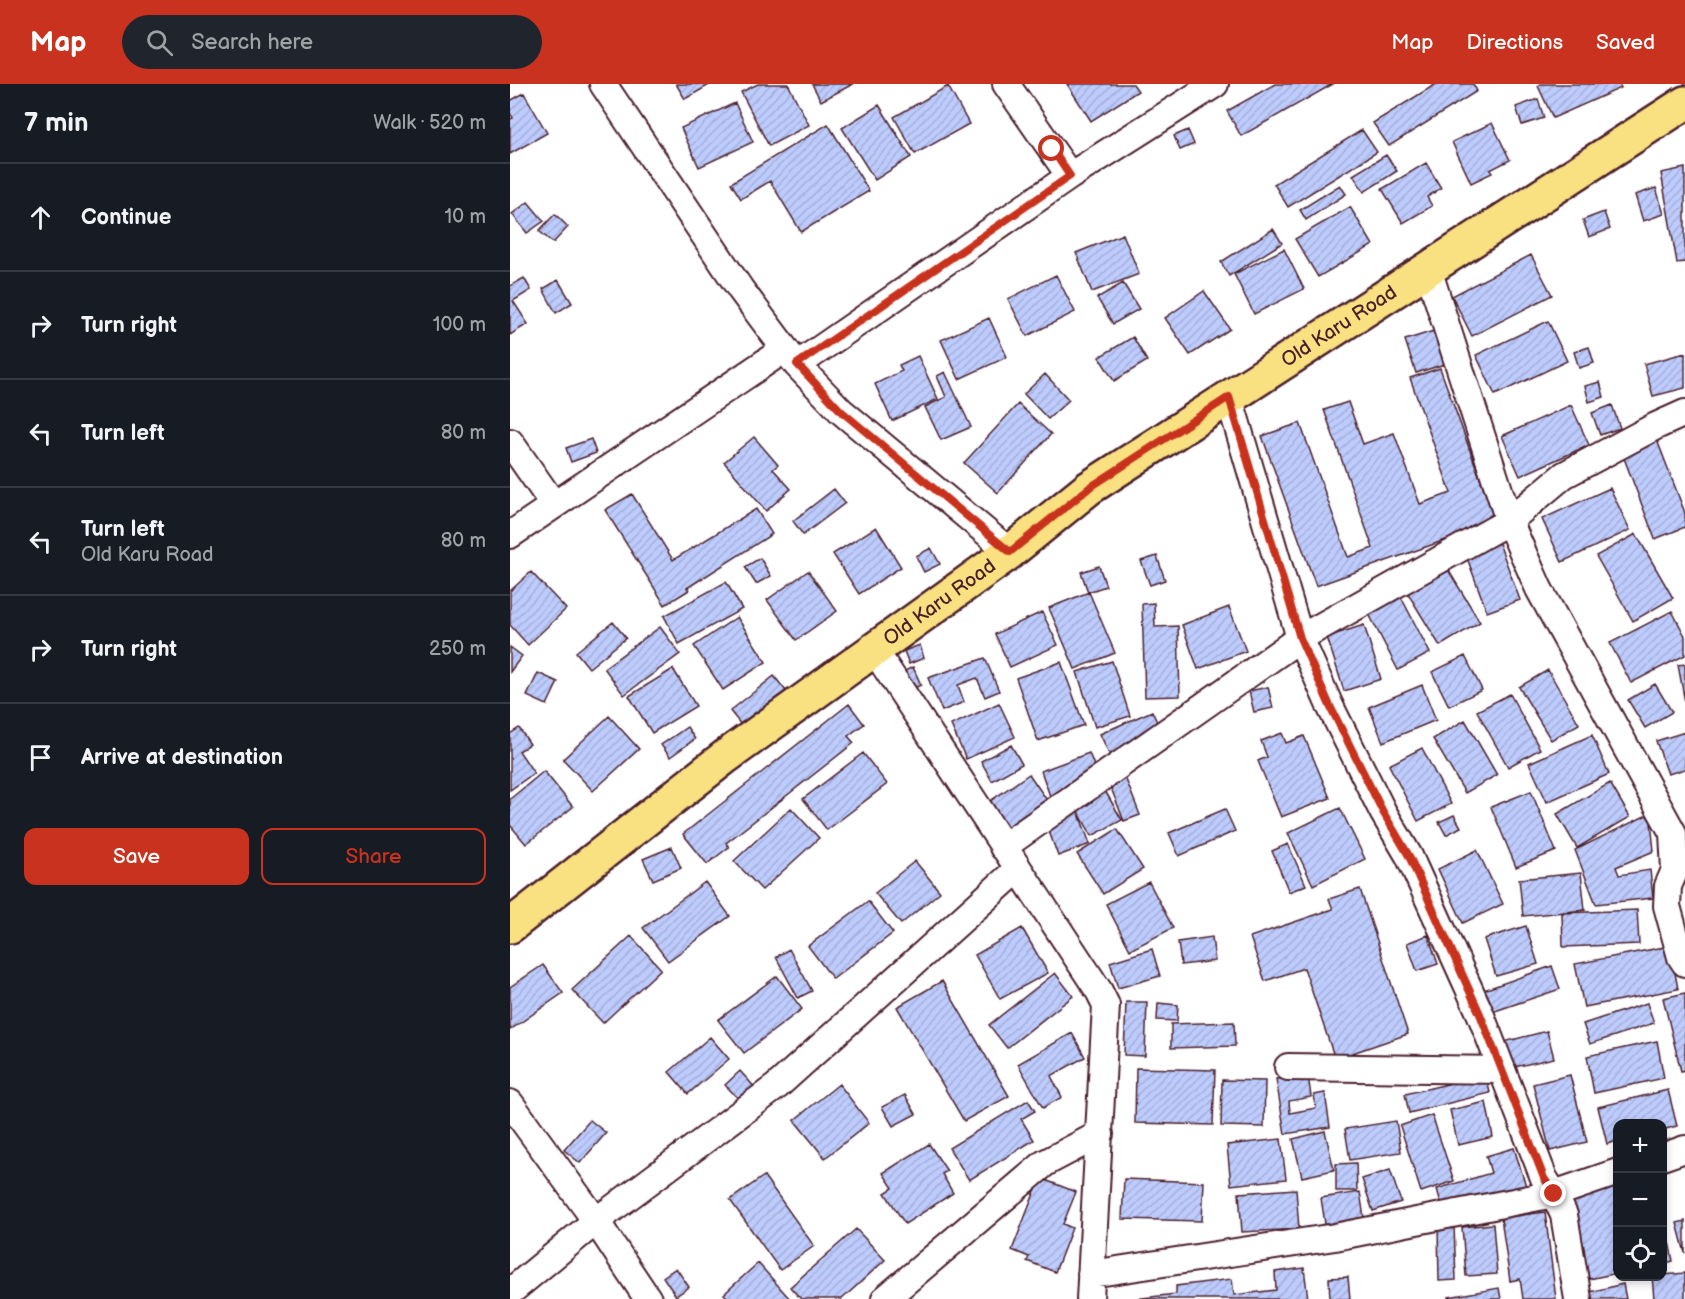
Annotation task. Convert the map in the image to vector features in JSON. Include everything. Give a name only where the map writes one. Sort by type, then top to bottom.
[{"type":"main road","name":"Old Karu Road","points":[[510,926],[725,758],[1010,552],[1089,488],[1685,103]]},
{"type":"street","points":[[603,84],[741,290],[791,357],[841,411],[1010,552]]},
{"type":"street","points":[[1006,84],[1070,176]]},
{"type":"street","points":[[510,535],[1215,84]]},
{"type":"street","points":[[1428,269],[1509,521],[1539,589],[1673,833],[1675,870],[1668,886],[1667,906],[1681,957],[1685,963]]},
{"type":"street","points":[[1229,397],[1300,638],[1330,706],[1383,812],[1409,856],[1480,1014],[1544,1178],[1563,1215],[1578,1299]]},
{"type":"street","points":[[1003,847],[1300,638],[1509,521],[1564,475],[1685,413]]},
{"type":"street","points":[[510,442],[554,505]]},
{"type":"street","points":[[875,651],[1107,1005],[1090,1299]]},
{"type":"street","points":[[510,1292],[596,1221],[777,1086],[1018,868]]},
{"type":"street","points":[[1288,1067],[1502,1070]]},
{"type":"street","points":[[510,1103],[596,1221],[648,1299]]},
{"type":"street","points":[[885,1299],[1045,1163],[1100,1134]]},
{"type":"street","points":[[1667,1155],[1685,1149]]},
{"type":"street","points":[[1091,1274],[1335,1237],[1554,1194],[1614,1173]]},
{"type":"building","points":[[676,84],[711,84],[685,99]]},
{"type":"building","points":[[758,84],[788,84],[809,125],[769,146],[741,92]]},
{"type":"building","points":[[812,84],[853,84],[821,101]]},
{"type":"building","points":[[1067,84],[1133,84],[1138,91],[1091,121]]},
{"type":"building","points":[[1275,84],[1333,84],[1241,136],[1227,111]]},
{"type":"building","points":[[1436,84],[1473,84],[1477,91],[1389,146],[1373,123]]},
{"type":"building","points":[[1541,84],[1619,84],[1621,88],[1553,118],[1538,86]]},
{"type":"building","points":[[948,86],[969,124],[915,154],[894,117]]},
{"type":"building","points":[[524,93],[547,133],[510,154],[510,119],[513,118],[510,113],[510,101]]},
{"type":"building","points":[[1538,99],[1544,118],[1522,125],[1516,107]]},
{"type":"building","points":[[735,103],[753,142],[699,167],[681,128]]},
{"type":"building","points":[[879,105],[911,157],[875,180],[842,128]]},
{"type":"building","points":[[1492,123],[1510,160],[1490,170],[1492,173],[1471,183],[1452,142]]},
{"type":"building","points":[[828,124],[869,191],[801,232],[770,181],[741,199],[731,183]]},
{"type":"building","points":[[1188,130],[1194,144],[1180,150],[1174,136]]},
{"type":"building","points":[[1362,130],[1377,152],[1288,207],[1274,184]]},
{"type":"building","points":[[1386,155],[1397,171],[1364,192],[1353,175]]},
{"type":"building","points":[[1426,163],[1441,188],[1427,197],[1432,206],[1403,223],[1382,189]]},
{"type":"building","points":[[1685,168],[1685,262],[1677,263],[1661,173]]},
{"type":"building","points":[[1340,185],[1346,194],[1306,220],[1300,210]]},
{"type":"building","points":[[1656,188],[1664,214],[1643,221],[1635,195]]},
{"type":"building","points":[[528,202],[544,221],[527,233],[512,214]]},
{"type":"building","points":[[1350,207],[1373,245],[1318,277],[1295,239]]},
{"type":"building","points":[[1604,212],[1610,229],[1589,237],[1583,220]]},
{"type":"building","points":[[555,214],[568,227],[553,243],[539,231]]},
{"type":"building","points":[[1273,229],[1282,243],[1229,276],[1221,262]]},
{"type":"building","points":[[1123,234],[1139,274],[1092,292],[1076,253]]},
{"type":"building","points":[[1284,249],[1304,289],[1254,314],[1234,274]]},
{"type":"building","points":[[1531,255],[1552,295],[1472,336],[1452,296]]},
{"type":"building","points":[[1056,275],[1075,312],[1027,336],[1008,299]]},
{"type":"building","points":[[524,278],[531,290],[513,301],[528,324],[510,335],[510,286]]},
{"type":"building","points":[[558,280],[572,303],[556,313],[543,289]]},
{"type":"building","points":[[1123,283],[1139,309],[1113,324],[1097,298]]},
{"type":"building","points":[[1204,291],[1230,329],[1190,355],[1165,318]]},
{"type":"building","points":[[989,318],[1007,357],[959,379],[941,340]]},
{"type":"building","points":[[1548,321],[1567,361],[1495,395],[1476,355]]},
{"type":"building","points":[[1437,330],[1448,363],[1416,373],[1405,340]]},
{"type":"building","points":[[1133,337],[1147,361],[1114,381],[1099,357]]},
{"type":"building","points":[[1589,347],[1594,363],[1579,368],[1574,352]]},
{"type":"building","points":[[1685,353],[1685,388],[1653,396],[1644,364]]},
{"type":"building","points":[[918,356],[938,399],[892,421],[875,384],[902,371],[899,365]]},
{"type":"building","points":[[1440,368],[1496,522],[1316,586],[1262,436],[1300,423],[1348,557],[1373,548],[1324,410],[1348,402],[1363,444],[1394,433],[1420,504],[1451,493],[1410,378]]},
{"type":"building","points":[[945,372],[971,427],[941,440],[925,407],[946,397],[937,376]]},
{"type":"building","points":[[1045,374],[1069,400],[1048,419],[1024,394]]},
{"type":"building","points":[[1600,382],[1604,397],[1589,402],[1585,386]]},
{"type":"building","points":[[1018,404],[1051,434],[998,493],[964,463]]},
{"type":"building","points":[[1571,405],[1589,445],[1520,476],[1502,436]]},
{"type":"building","points":[[1612,405],[1620,428],[1600,435],[1592,413]]},
{"type":"building","points":[[754,437],[778,465],[773,469],[791,489],[766,511],[724,462]]},
{"type":"building","points":[[591,439],[596,453],[571,462],[566,448]]},
{"type":"building","points":[[1657,440],[1685,513],[1685,527],[1655,539],[1622,453]]},
{"type":"building","points":[[1610,488],[1630,530],[1562,562],[1542,519]]},
{"type":"building","points":[[834,489],[845,503],[803,535],[793,521]]},
{"type":"building","points":[[632,494],[673,560],[756,509],[772,534],[687,588],[689,590],[665,605],[605,510]]},
{"type":"building","points":[[876,527],[901,567],[859,594],[833,554]]},
{"type":"building","points":[[1636,534],[1673,598],[1633,621],[1596,556]]},
{"type":"building","points":[[1499,543],[1520,600],[1487,612],[1466,555]]},
{"type":"building","points":[[931,548],[940,564],[924,572],[916,556]]},
{"type":"building","points":[[1157,556],[1165,580],[1150,585],[1141,561]]},
{"type":"building","points":[[760,558],[771,576],[756,584],[745,567]]},
{"type":"building","points":[[1099,566],[1106,586],[1088,592],[1081,572]]},
{"type":"building","points":[[1447,568],[1480,622],[1440,646],[1407,592]]},
{"type":"building","points":[[808,571],[837,611],[796,640],[767,600]]},
{"type":"building","points":[[531,572],[566,609],[528,645],[510,625],[510,591]]},
{"type":"building","points":[[726,582],[742,609],[679,644],[664,616]]},
{"type":"building","points":[[1089,592],[1115,653],[1075,669],[1049,608]]},
{"type":"building","points":[[1401,597],[1430,653],[1398,670],[1369,614]]},
{"type":"building","points":[[1154,603],[1155,627],[1178,626],[1180,696],[1145,697],[1142,604]]},
{"type":"building","points":[[1229,607],[1246,651],[1198,669],[1182,625]]},
{"type":"building","points":[[1672,611],[1685,636],[1685,655],[1631,683],[1610,643]]},
{"type":"building","points":[[1042,612],[1058,645],[1010,667],[995,634]]},
{"type":"building","points":[[737,617],[766,662],[723,690],[694,646]]},
{"type":"building","points":[[613,622],[626,638],[589,668],[576,652]]},
{"type":"building","points":[[1364,625],[1381,679],[1344,691],[1327,637]]},
{"type":"building","points":[[660,627],[680,654],[624,695],[604,668]]},
{"type":"building","points":[[920,645],[924,658],[909,664],[904,651]]},
{"type":"building","points":[[510,647],[522,656],[510,672]]},
{"type":"building","points":[[1465,656],[1482,690],[1449,706],[1432,672]]},
{"type":"building","points":[[985,658],[999,691],[985,697],[977,678],[958,685],[964,702],[942,711],[928,678]]},
{"type":"building","points":[[1112,661],[1130,716],[1095,727],[1077,672]]},
{"type":"building","points":[[1061,662],[1084,725],[1038,741],[1016,678]]},
{"type":"building","points":[[1685,664],[1685,702],[1678,665]]},
{"type":"building","points":[[913,667],[921,685],[908,691],[900,673]]},
{"type":"building","points":[[673,669],[696,706],[652,733],[629,696]]},
{"type":"building","points":[[1548,670],[1579,724],[1551,740],[1519,687]]},
{"type":"building","points":[[538,673],[558,682],[547,705],[527,696]]},
{"type":"building","points":[[774,676],[786,691],[742,726],[730,711]]},
{"type":"building","points":[[1655,684],[1672,712],[1645,728],[1628,700]]},
{"type":"building","points":[[1422,685],[1436,720],[1383,742],[1369,707]]},
{"type":"building","points":[[1268,687],[1273,708],[1254,712],[1249,691]]},
{"type":"building","points":[[1510,694],[1540,749],[1508,767],[1477,711]]},
{"type":"building","points":[[999,703],[1015,737],[966,759],[951,725]]},
{"type":"building","points":[[849,704],[864,724],[848,736],[854,743],[726,843],[729,847],[707,864],[683,834]]},
{"type":"building","points":[[1152,711],[1162,733],[1110,756],[1100,734]]},
{"type":"building","points":[[609,716],[639,749],[593,791],[563,759]]},
{"type":"building","points":[[1465,720],[1497,775],[1465,793],[1433,739]]},
{"type":"building","points":[[687,727],[695,739],[670,757],[661,745]]},
{"type":"building","points":[[519,728],[530,744],[519,751],[534,773],[510,790],[510,734]]},
{"type":"building","points":[[1685,732],[1685,769],[1668,774],[1656,741]]},
{"type":"building","points":[[1282,733],[1286,743],[1304,736],[1330,798],[1281,817],[1258,761],[1267,757],[1261,741]]},
{"type":"building","points":[[1592,735],[1609,774],[1547,802],[1529,763]]},
{"type":"building","points":[[1011,745],[1022,764],[992,781],[981,761]]},
{"type":"building","points":[[1422,748],[1451,804],[1418,821],[1389,765]]},
{"type":"building","points":[[863,753],[887,784],[827,830],[803,799]]},
{"type":"building","points":[[1089,753],[1099,778],[1050,796],[1041,771]]},
{"type":"building","points":[[544,771],[573,807],[526,844],[510,825],[510,799]]},
{"type":"building","points":[[1029,774],[1051,806],[1008,836],[986,804]]},
{"type":"building","points":[[1125,777],[1140,815],[1124,821],[1109,783]]},
{"type":"building","points":[[1610,783],[1630,817],[1577,848],[1557,814]]},
{"type":"building","points":[[1104,789],[1122,820],[1092,836],[1075,806]]},
{"type":"building","points":[[1531,791],[1556,851],[1516,867],[1491,807]]},
{"type":"building","points":[[791,808],[819,838],[762,890],[734,861]]},
{"type":"building","points":[[1340,808],[1365,859],[1313,885],[1288,833]]},
{"type":"building","points":[[1225,809],[1235,831],[1179,856],[1169,833]]},
{"type":"building","points":[[1078,811],[1090,844],[1058,856],[1046,823]]},
{"type":"building","points":[[1454,815],[1461,827],[1446,835],[1439,822]]},
{"type":"building","points":[[1647,815],[1651,822],[1654,851],[1616,867],[1619,875],[1650,870],[1653,898],[1596,904],[1575,850]]},
{"type":"building","points":[[1117,829],[1143,869],[1103,894],[1077,854]]},
{"type":"building","points":[[1288,844],[1306,885],[1289,892],[1272,851]]},
{"type":"building","points":[[672,847],[681,868],[653,880],[643,859]]},
{"type":"building","points":[[1477,850],[1503,904],[1463,923],[1438,869]]},
{"type":"building","points":[[915,861],[940,892],[901,924],[875,893]]},
{"type":"building","points":[[1581,873],[1585,910],[1523,916],[1519,879]]},
{"type":"building","points":[[705,882],[730,916],[668,961],[643,928]]},
{"type":"building","points":[[1149,882],[1173,928],[1130,950],[1106,904]]},
{"type":"building","points":[[1360,889],[1408,1034],[1335,1059],[1304,968],[1265,981],[1250,937],[1333,909],[1329,899]]},
{"type":"building","points":[[868,901],[893,933],[833,979],[808,946]]},
{"type":"building","points":[[1637,910],[1639,944],[1563,947],[1562,913]]},
{"type":"building","points":[[1526,926],[1538,964],[1496,976],[1484,939]]},
{"type":"building","points":[[1022,928],[1048,973],[1000,999],[975,955]]},
{"type":"building","points":[[1428,935],[1438,964],[1417,971],[1407,943]]},
{"type":"building","points":[[631,936],[661,969],[603,1023],[572,990]]},
{"type":"building","points":[[1212,937],[1215,961],[1181,965],[1178,942]]},
{"type":"building","points":[[1670,946],[1678,989],[1584,1007],[1575,964]]},
{"type":"building","points":[[789,949],[812,991],[798,998],[776,957]]},
{"type":"building","points":[[1152,949],[1160,976],[1118,988],[1110,962]]},
{"type":"building","points":[[543,965],[563,993],[510,1030],[510,987]]},
{"type":"building","points":[[1552,966],[1560,989],[1492,1012],[1484,990]]},
{"type":"building","points":[[1055,973],[1073,996],[1007,1048],[989,1025]]},
{"type":"building","points":[[777,976],[802,1009],[744,1053],[718,1020]]},
{"type":"building","points":[[942,981],[1009,1096],[964,1121],[897,1007]]},
{"type":"building","points":[[1685,993],[1685,1070],[1681,1071],[1663,998]]},
{"type":"building","points":[[1126,1002],[1147,1002],[1145,1056],[1124,1055]]},
{"type":"building","points":[[1158,1003],[1178,1005],[1177,1021],[1157,1020]]},
{"type":"building","points":[[1647,1003],[1654,1023],[1590,1044],[1583,1024]]},
{"type":"building","points":[[1234,1022],[1235,1046],[1171,1048],[1171,1024]]},
{"type":"building","points":[[1547,1031],[1554,1058],[1510,1068],[1504,1042]]},
{"type":"building","points":[[1072,1033],[1085,1057],[1051,1076],[1062,1097],[1043,1108],[1018,1064]]},
{"type":"building","points":[[710,1037],[729,1059],[688,1094],[669,1072]]},
{"type":"building","points":[[1657,1041],[1664,1078],[1594,1093],[1587,1056]]},
{"type":"building","points":[[1136,1068],[1215,1070],[1213,1125],[1135,1123]]},
{"type":"building","points":[[740,1071],[758,1091],[744,1104],[725,1085]]},
{"type":"building","points":[[1308,1075],[1311,1097],[1289,1101],[1290,1113],[1316,1108],[1314,1095],[1325,1093],[1330,1127],[1285,1134],[1276,1079]]},
{"type":"building","points":[[1486,1075],[1490,1093],[1409,1113],[1405,1094]]},
{"type":"building","points":[[1570,1075],[1587,1142],[1550,1151],[1533,1084]]},
{"type":"building","points":[[1222,1080],[1265,1081],[1264,1127],[1221,1126]]},
{"type":"building","points":[[839,1084],[869,1123],[825,1158],[794,1120]]},
{"type":"building","points":[[1668,1090],[1677,1126],[1667,1129],[1667,1119],[1613,1119],[1613,1142],[1607,1144],[1598,1107]]},
{"type":"building","points":[[905,1095],[916,1114],[893,1126],[882,1107]]},
{"type":"building","points":[[1028,1100],[1035,1111],[1021,1119],[1034,1140],[969,1180],[949,1148]]},
{"type":"building","points":[[1486,1102],[1493,1137],[1458,1145],[1450,1110]]},
{"type":"building","points":[[1432,1115],[1454,1181],[1421,1192],[1400,1126]]},
{"type":"building","points":[[590,1120],[606,1133],[580,1163],[564,1150]]},
{"type":"building","points":[[1396,1121],[1401,1152],[1350,1160],[1345,1129]]},
{"type":"building","points":[[1325,1131],[1334,1170],[1302,1177],[1293,1139]]},
{"type":"building","points":[[1281,1139],[1286,1179],[1231,1185],[1227,1145]]},
{"type":"building","points":[[929,1144],[947,1171],[942,1174],[953,1193],[905,1224],[885,1193],[893,1188],[883,1173]]},
{"type":"building","points":[[1514,1148],[1526,1186],[1443,1210],[1437,1189],[1491,1173],[1486,1156]]},
{"type":"building","points":[[1356,1163],[1357,1191],[1336,1191],[1336,1164]]},
{"type":"building","points":[[1390,1170],[1401,1202],[1373,1211],[1362,1179]]},
{"type":"building","points":[[764,1176],[814,1246],[780,1270],[730,1200]]},
{"type":"building","points":[[1040,1178],[1076,1192],[1063,1224],[1072,1228],[1055,1272],[1027,1261],[1029,1257],[1012,1250]]},
{"type":"building","points":[[1124,1179],[1204,1182],[1202,1221],[1122,1219]]},
{"type":"building","points":[[1613,1182],[1613,1274],[1589,1279],[1570,1190]]},
{"type":"building","points":[[1296,1189],[1299,1229],[1242,1232],[1239,1193]]},
{"type":"building","points":[[1360,1192],[1365,1224],[1326,1230],[1321,1198]]},
{"type":"building","points":[[1545,1212],[1556,1299],[1523,1299],[1520,1279],[1510,1281],[1501,1218]]},
{"type":"building","points":[[1685,1221],[1685,1253],[1677,1223]]},
{"type":"building","points":[[1493,1224],[1497,1274],[1466,1276],[1462,1227]]},
{"type":"building","points":[[1438,1226],[1454,1226],[1456,1280],[1439,1281]]},
{"type":"building","points":[[856,1229],[885,1260],[842,1299],[801,1299],[790,1287]]},
{"type":"building","points":[[1667,1232],[1673,1261],[1667,1263]]},
{"type":"building","points":[[758,1263],[790,1299],[729,1299],[724,1294]]},
{"type":"building","points":[[676,1268],[689,1287],[676,1296],[663,1277]]},
{"type":"building","points":[[1304,1268],[1308,1299],[1134,1299],[1176,1294],[1176,1286],[1232,1279],[1234,1295],[1276,1290],[1275,1272]]},
{"type":"building","points":[[1685,1273],[1685,1299],[1654,1299],[1652,1281],[1667,1281],[1667,1275]]},
{"type":"building","points":[[1348,1277],[1350,1299],[1330,1299],[1329,1278]]},
{"type":"building","points":[[1623,1284],[1626,1299],[1592,1299],[1590,1292]]},
{"type":"building","points":[[1499,1288],[1501,1299],[1449,1299],[1449,1297]]},
{"type":"route","points":[[1052,149],[1070,176],[797,364],[841,411],[1010,552],[1089,488],[1229,397],[1300,638],[1330,706],[1383,812],[1409,856],[1480,1014],[1544,1178],[1554,1194]]}]
